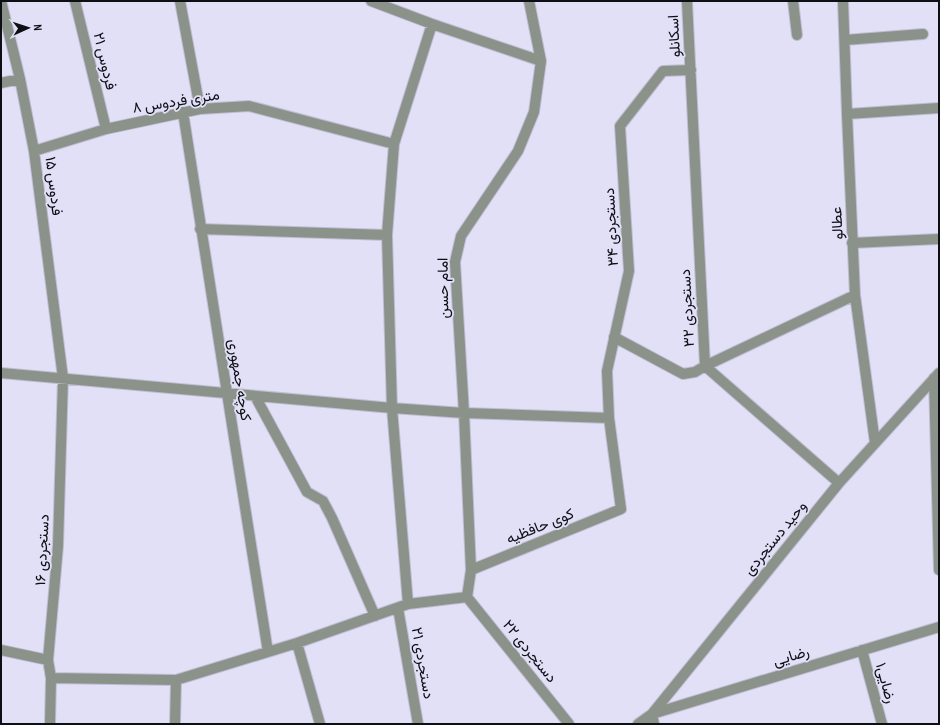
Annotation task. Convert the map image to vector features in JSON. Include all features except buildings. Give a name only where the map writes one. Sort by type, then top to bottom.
[{"type":"street","name":"فردوس ۱۵","points":[[1,1],[20,79],[34,151],[63,378]]},
{"type":"street","name":"فردوس ۲۱","points":[[75,1],[106,129]]},
{"type":"street","points":[[180,1],[200,109]]},
{"type":"street","points":[[371,1],[432,24],[541,61]]},
{"type":"street","name":"امام حسن","points":[[467,597],[471,570],[464,412],[455,262],[461,236],[518,151],[534,112],[541,61],[529,1]]},
{"type":"street","name":"اسکانلو","points":[[687,1],[691,70]]},
{"type":"street","points":[[793,1],[797,35]]},
{"type":"street","name":"عطالو","points":[[843,1],[846,114],[852,243],[856,295],[875,443]]},
{"type":"street","points":[[408,604],[392,408],[387,235],[394,144],[432,24]]},
{"type":"street","points":[[844,40],[923,34]]},
{"type":"street","name":"دستجردی ۳۴","points":[[621,509],[609,418],[606,370],[629,271],[620,126],[663,72],[691,70]]},
{"type":"street","name":"دستجردی ۳۲","points":[[691,70],[705,366],[840,483]]},
{"type":"street","points":[[1,83],[20,79]]},
{"type":"street","name":"۸ متری فردوس","points":[[34,151],[106,129],[183,112],[200,109],[249,106],[394,144]]},
{"type":"street","points":[[846,114],[939,108]]},
{"type":"street","name":"کوچه جمهوری","points":[[183,112],[200,229],[228,394],[268,652]]},
{"type":"street","points":[[200,229],[387,235]]},
{"type":"street","points":[[852,243],[939,239]]},
{"type":"street","points":[[614,337],[684,374],[695,372],[856,295]]},
{"type":"street","points":[[1,373],[392,408],[609,418]]},
{"type":"street","points":[[937,376],[939,570]]},
{"type":"street","name":"وحید دستجردی","points":[[638,724],[652,714],[840,483],[937,376]]},
{"type":"street","name":"دستجردی ۱۶","points":[[50,724],[51,678],[48,660],[58,546],[63,378]]},
{"type":"street","points":[[255,396],[307,492],[323,501],[375,616]]},
{"type":"street","name":"کوی حافظیه","points":[[471,570],[621,509]]},
{"type":"street","points":[[51,678],[176,680],[297,643],[408,604],[467,597]]},
{"type":"street","name":"دستجردی ۲۲","points":[[467,597],[569,724]]},
{"type":"street","name":"دستجردی ۲۱","points":[[398,608],[418,724]]},
{"type":"street","name":"رضایی","points":[[652,714],[939,627]]},
{"type":"street","points":[[297,643],[320,724]]},
{"type":"street","points":[[1,650],[48,660]]},
{"type":"street","name":"رضایی۱","points":[[862,650],[882,724]]},
{"type":"street","points":[[175,724],[176,680]]},
{"type":"street","points":[[652,714],[654,724]]}]
